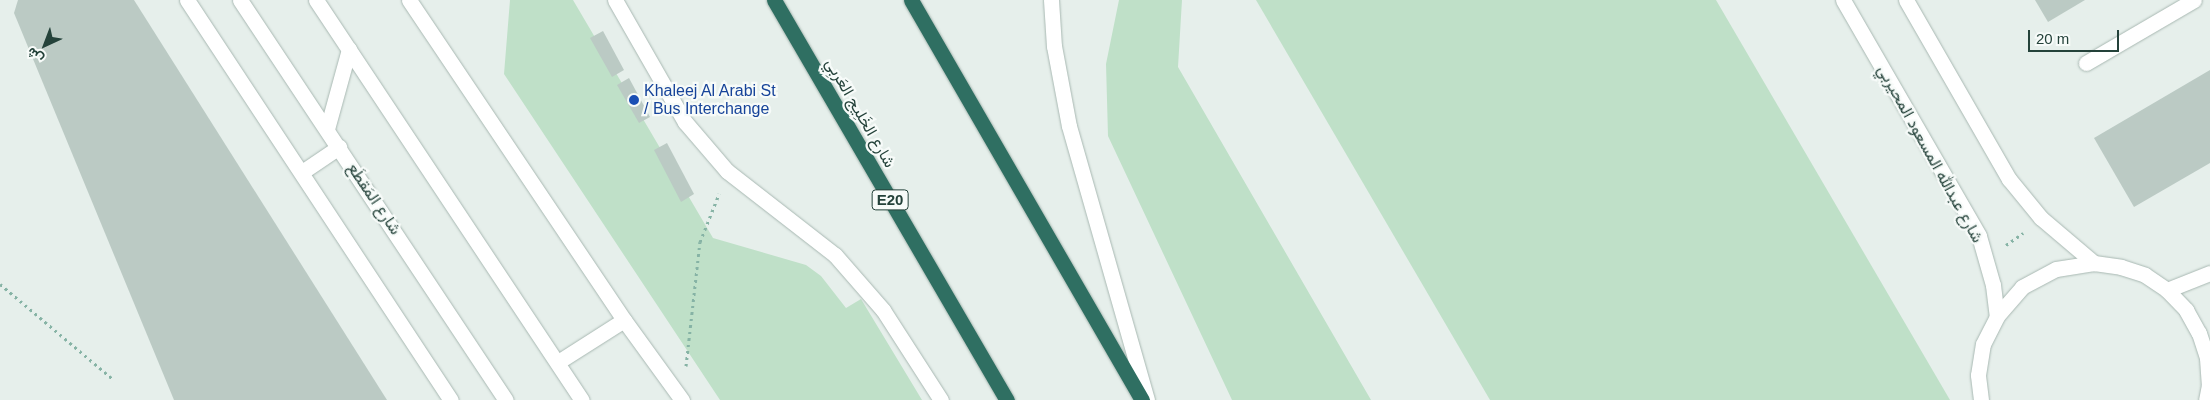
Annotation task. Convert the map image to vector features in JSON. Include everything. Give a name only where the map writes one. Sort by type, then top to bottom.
[{"type":"highway","name":"شارع الخَلِيج العَربِي","points":[[774,0],[1007,400]]},
{"type":"highway","points":[[911,0],[1142,400]]},
{"type":"street","points":[[186,0],[302,172],[451,400]]},
{"type":"street","name":"شارع المَقطَع","points":[[240,0],[506,400]]},
{"type":"street","points":[[316,0],[582,400]]},
{"type":"street","points":[[410,0],[624,320],[682,400]]},
{"type":"street","points":[[616,0],[685,122],[727,171],[835,255],[883,310],[941,400]]},
{"type":"street","points":[[1051,0],[1054,46],[1070,126],[1147,400]]},
{"type":"street","name":"شارع عبدالله المسعود المحيربي","points":[[1843,0],[1970,219],[1986,254],[1997,316]]},
{"type":"street","points":[[1906,0],[2009,179],[2041,218],[2094,263]]},
{"type":"street","points":[[2086,62],[2194,0]]},
{"type":"street","points":[[327,129],[349,49]]},
{"type":"street","points":[[302,172],[339,147]]},
{"type":"street","points":[[1981,400],[1978,376],[1983,344],[1997,316],[2022,287],[2056,269],[2094,263],[2120,267],[2146,275],[2167,290],[2186,310],[2200,332],[2208,358],[2210,384],[2206,400]]},
{"type":"street","points":[[2167,290],[2210,272]]},
{"type":"street","points":[[558,362],[624,320]]},
{"type":"path","points":[[671,386],[686,367],[700,242],[727,171]]},
{"type":"path","points":[[1986,254],[2010,244],[2041,218]]},
{"type":"path","points":[[0,284],[113,379]]},
{"type":"green space","points":[[510,0],[573,0],[713,238],[806,265],[821,276],[846,308],[861,299],[922,400],[720,400],[504,74]]},
{"type":"green space","points":[[1119,0],[1182,0],[1178,67],[1371,400],[1232,400],[1108,136],[1106,64]]},
{"type":"green space","points":[[1256,0],[1716,0],[1950,400],[1490,400]]},
{"type":"building","points":[[18,0],[134,0],[387,400],[174,400],[14,13]]},
{"type":"building","points":[[2035,0],[2085,0],[2048,22]]},
{"type":"building","points":[[603,31],[624,70],[612,77],[590,38]]},
{"type":"building","points":[[2210,70],[2210,163],[2134,207],[2094,138]]},
{"type":"building","points":[[629,78],[650,117],[639,123],[617,85]]},
{"type":"building","points":[[667,143],[694,194],[681,202],[654,150]]},
{"type":"place","name":"Khaleej Al Arabi St / Bus Interchange","points":[[634,100]]}]
